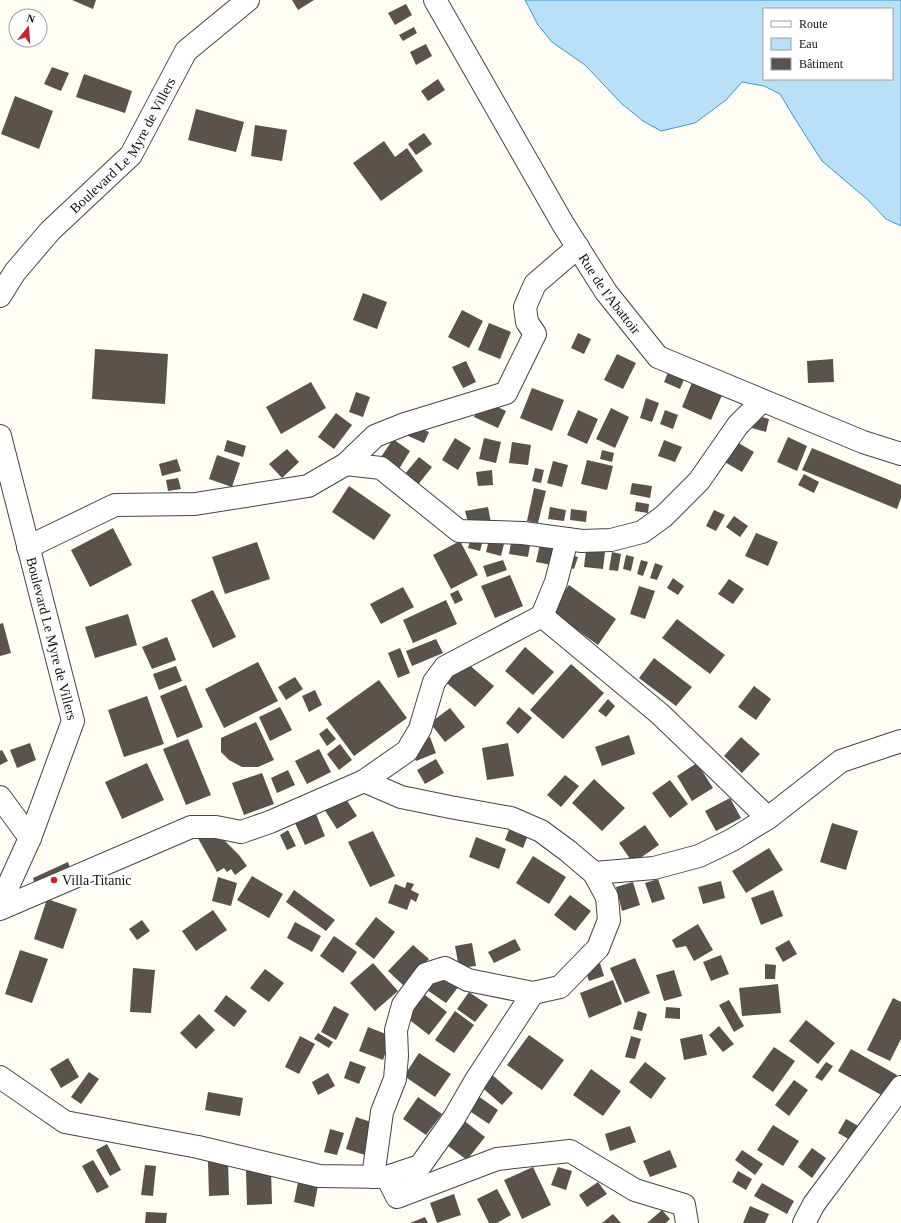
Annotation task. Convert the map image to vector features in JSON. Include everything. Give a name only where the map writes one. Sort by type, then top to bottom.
[{"type":"street","name":"Boulevard Le Myre de Villers","points":[[0,296],[15,272],[50,231],[131,155],[186,51],[248,0]]},
{"type":"street","name":"Rue de l'Abattoir","points":[[435,0],[563,224],[606,292],[658,357],[863,442],[901,454]]},
{"type":"street","points":[[28,547],[115,505],[195,504],[308,486],[346,464],[375,436],[405,424],[506,393],[535,334],[527,322],[524,307],[535,284],[578,247]]},
{"type":"street","points":[[346,464],[381,468],[459,531],[523,533],[582,541],[610,540],[642,532],[664,516],[699,481],[738,425],[762,400]]},
{"type":"street","name":"Boulevard Le Myre de Villers","points":[[0,436],[4,471],[28,547],[73,722],[30,838],[0,904]]},
{"type":"street","points":[[0,909],[191,827],[216,827],[241,832],[270,822],[364,781],[407,751],[420,728],[434,682],[446,667],[542,616],[556,582],[567,539]]},
{"type":"street","points":[[542,616],[660,714],[768,818]]},
{"type":"street","points":[[594,873],[654,868],[700,856],[732,840],[768,818],[841,761],[901,740]]},
{"type":"street","points":[[364,781],[401,797],[511,818],[541,832],[568,851],[594,873],[607,897],[609,920],[598,948],[560,987],[533,993],[468,980],[445,968],[426,974],[402,1005],[396,1030],[397,1056],[395,1079],[382,1112],[380,1177],[397,1197],[497,1159],[570,1151],[635,1190],[684,1205],[688,1223]]},
{"type":"street","points":[[0,797],[30,838]]},
{"type":"street","points":[[0,1077],[65,1122],[198,1147],[320,1176],[380,1177],[420,1166],[454,1118],[476,1080],[533,993]]},
{"type":"street","points":[[804,1223],[814,1204],[901,1087]]},
{"type":"water","points":[[525,0],[901,0],[901,226],[886,219],[868,200],[822,161],[780,94],[764,86],[742,82],[726,100],[695,123],[661,131],[643,121],[622,104],[585,65],[552,42],[538,25]]},
{"type":"building","points":[[72,0],[96,0],[93,9]]},
{"type":"building","points":[[292,0],[314,0],[298,10]]},
{"type":"building","points":[[406,4],[412,15],[395,25],[388,13]]},
{"type":"building","points":[[414,27],[417,33],[403,41],[399,35]]},
{"type":"building","points":[[426,44],[432,56],[416,65],[410,52]]},
{"type":"building","points":[[52,67],[69,73],[61,91],[44,84]]},
{"type":"building","points":[[84,74],[132,91],[125,113],[76,97]]},
{"type":"building","points":[[438,79],[445,90],[428,101],[421,91]]},
{"type":"building","points":[[15,96],[53,111],[39,149],[1,134]]},
{"type":"building","points":[[196,109],[244,122],[236,152],[188,140]]},
{"type":"building","points":[[255,125],[287,130],[282,161],[251,156]]},
{"type":"building","points":[[424,133],[432,144],[416,155],[408,144]]},
{"type":"building","points":[[384,141],[395,157],[407,148],[423,171],[381,201],[353,163]]},
{"type":"building","points":[[363,293],[387,302],[377,329],[353,320]]},
{"type":"building","points":[[462,310],[483,321],[469,348],[448,337]]},
{"type":"building","points":[[489,323],[511,332],[500,359],[478,350]]},
{"type":"building","points":[[578,333],[591,339],[584,354],[571,348]]},
{"type":"building","points":[[95,349],[168,354],[165,404],[92,399]]},
{"type":"building","points":[[617,354],[636,363],[623,389],[604,380]]},
{"type":"building","points":[[833,359],[834,382],[808,383],[807,361]]},
{"type":"building","points":[[466,361],[476,382],[463,388],[452,367]]},
{"type":"building","points":[[669,370],[685,377],[680,389],[664,382]]},
{"type":"building","points":[[693,380],[723,393],[711,420],[682,407]]},
{"type":"building","points":[[311,382],[326,408],[281,434],[266,407]]},
{"type":"building","points":[[532,388],[564,400],[552,431],[520,418]]},
{"type":"building","points":[[356,392],[370,397],[363,417],[349,412]]},
{"type":"building","points":[[646,398],[659,403],[652,422],[640,418]]},
{"type":"building","points":[[483,400],[506,411],[498,428],[474,417]]},
{"type":"building","points":[[611,408],[629,417],[615,448],[596,439]]},
{"type":"building","points":[[578,410],[598,419],[587,444],[567,435]]},
{"type":"building","points":[[665,410],[678,415],[673,429],[660,424]]},
{"type":"building","points":[[336,413],[352,425],[334,449],[318,437]]},
{"type":"building","points":[[755,415],[769,419],[766,432],[752,428]]},
{"type":"building","points":[[409,423],[429,432],[424,443],[404,434]]},
{"type":"building","points":[[788,437],[807,446],[797,471],[777,462]]},
{"type":"building","points":[[455,438],[471,448],[458,470],[442,460]]},
{"type":"building","points":[[484,438],[501,442],[496,463],[479,459]]},
{"type":"building","points":[[393,439],[410,451],[399,469],[381,457]]},
{"type":"building","points":[[227,440],[246,446],[243,457],[224,451]]},
{"type":"building","points":[[664,440],[682,447],[675,462],[658,456]]},
{"type":"building","points":[[735,441],[754,452],[742,472],[723,461]]},
{"type":"building","points":[[512,442],[531,445],[528,465],[509,463]]},
{"type":"building","points":[[812,448],[901,485],[901,498],[897,509],[802,470]]},
{"type":"building","points":[[287,449],[299,462],[282,478],[269,464]]},
{"type":"building","points":[[602,450],[614,453],[612,462],[600,459]]},
{"type":"building","points":[[217,455],[240,463],[232,487],[209,479]]},
{"type":"building","points":[[419,457],[432,467],[417,486],[404,475]]},
{"type":"building","points":[[177,459],[181,471],[162,476],[159,464]]},
{"type":"building","points":[[587,460],[613,466],[607,490],[581,484]]},
{"type":"building","points":[[553,461],[568,465],[562,487],[547,483]]},
{"type":"building","points":[[535,468],[544,470],[541,483],[532,481]]},
{"type":"building","points":[[492,470],[493,485],[478,486],[476,472]]},
{"type":"building","points":[[804,474],[819,482],[814,493],[798,485]]},
{"type":"building","points":[[178,478],[181,489],[168,491],[166,480]]},
{"type":"building","points":[[632,483],[652,486],[650,498],[630,494]]},
{"type":"building","points":[[349,486],[391,515],[374,540],[332,512]]},
{"type":"building","points":[[534,488],[546,491],[538,523],[527,521]]},
{"type":"building","points":[[636,502],[649,504],[648,513],[635,511]]},
{"type":"building","points":[[488,507],[491,523],[469,526],[465,511]]},
{"type":"building","points":[[550,507],[566,510],[564,521],[548,519]]},
{"type":"building","points":[[571,509],[587,511],[586,522],[570,520]]},
{"type":"building","points":[[714,510],[725,515],[716,531],[706,526]]},
{"type":"building","points":[[734,516],[748,526],[740,537],[726,527]]},
{"type":"building","points":[[113,528],[132,565],[90,587],[71,550]]},
{"type":"building","points":[[756,533],[778,542],[768,566],[745,556]]},
{"type":"building","points":[[490,536],[505,540],[501,556],[486,552]]},
{"type":"building","points":[[471,537],[483,540],[480,551],[468,548]]},
{"type":"building","points":[[460,541],[478,575],[451,589],[433,555]]},
{"type":"building","points":[[257,542],[270,579],[225,594],[212,557]]},
{"type":"building","points":[[511,542],[530,545],[528,557],[509,554]]},
{"type":"building","points":[[540,544],[560,548],[557,566],[536,562]]},
{"type":"building","points":[[586,550],[605,552],[603,569],[584,567]]},
{"type":"building","points":[[612,552],[621,554],[618,571],[609,570]]},
{"type":"building","points":[[566,553],[578,557],[574,569],[562,565]]},
{"type":"building","points":[[626,555],[634,557],[631,571],[623,569]]},
{"type":"building","points":[[503,560],[507,570],[487,577],[483,566]]},
{"type":"building","points":[[641,560],[648,562],[643,576],[637,574]]},
{"type":"building","points":[[655,563],[663,566],[657,580],[650,578]]},
{"type":"building","points":[[510,575],[523,606],[495,618],[481,586]]},
{"type":"building","points":[[673,578],[684,586],[678,595],[667,588]]},
{"type":"building","points":[[729,579],[744,589],[733,604],[718,594]]},
{"type":"building","points":[[569,585],[616,619],[598,645],[550,611]]},
{"type":"building","points":[[639,586],[655,591],[645,619],[630,614]]},
{"type":"building","points":[[403,587],[414,607],[381,624],[370,604]]},
{"type":"building","points":[[213,590],[236,637],[213,648],[191,600]]},
{"type":"building","points":[[458,590],[463,600],[455,604],[450,594]]},
{"type":"building","points":[[446,600],[457,624],[413,643],[403,620]]},
{"type":"building","points":[[128,614],[137,645],[95,658],[85,627]]},
{"type":"building","points":[[677,619],[725,655],[710,674],[662,638]]},
{"type":"building","points":[[3,623],[11,653],[0,656],[0,624]]},
{"type":"building","points":[[167,637],[176,660],[152,669],[142,647]]},
{"type":"building","points":[[436,639],[443,653],[412,666],[406,651]]},
{"type":"building","points":[[525,647],[554,672],[533,695],[505,671]]},
{"type":"building","points":[[400,648],[410,673],[398,678],[388,653]]},
{"type":"building","points":[[461,658],[494,686],[475,707],[442,679]]},
{"type":"building","points":[[654,658],[692,687],[676,706],[639,678]]},
{"type":"building","points":[[258,662],[278,701],[224,728],[205,689]]},
{"type":"building","points":[[571,664],[604,693],[563,739],[530,710]]},
{"type":"building","points":[[176,666],[182,681],[159,690],[153,674]]},
{"type":"building","points":[[295,677],[303,689],[286,700],[278,687]]},
{"type":"building","points":[[379,680],[407,718],[354,756],[326,718]]},
{"type":"building","points":[[186,685],[203,727],[177,738],[160,696]]},
{"type":"building","points":[[754,686],[771,699],[756,720],[738,707]]},
{"type":"building","points":[[315,690],[322,705],[309,712],[302,696]]},
{"type":"building","points":[[147,696],[164,744],[124,757],[108,710]]},
{"type":"building","points":[[608,699],[615,706],[606,717],[598,711]]},
{"type":"building","points":[[280,707],[292,730],[270,741],[259,717]]},
{"type":"building","points":[[519,707],[532,718],[518,734],[506,723]]},
{"type":"building","points":[[450,708],[465,727],[445,742],[430,723]]},
{"type":"building","points":[[256,722],[274,760],[258,767],[242,767],[229,760],[221,752],[221,738]]},
{"type":"building","points":[[327,728],[336,739],[327,746],[319,734]]},
{"type":"building","points":[[629,735],[635,754],[602,766],[595,747]]},
{"type":"building","points":[[430,737],[436,753],[416,761],[409,745]]},
{"type":"building","points":[[741,737],[760,754],[742,773],[724,756]]},
{"type":"building","points":[[188,739],[211,795],[186,805],[163,749]]},
{"type":"building","points":[[30,743],[36,760],[17,768],[10,750]]},
{"type":"building","points":[[508,743],[514,776],[487,780],[482,748]]},
{"type":"building","points":[[340,744],[352,760],[339,770],[327,754]]},
{"type":"building","points":[[319,749],[331,772],[307,784],[295,761]]},
{"type":"building","points":[[2,750],[8,761],[0,765],[0,751]]},
{"type":"building","points":[[436,759],[444,773],[425,784],[417,770]]},
{"type":"building","points":[[147,763],[164,800],[122,819],[105,782]]},
{"type":"building","points":[[697,763],[713,788],[692,801],[677,776]]},
{"type":"building","points":[[288,770],[295,785],[277,793],[271,778]]},
{"type":"building","points":[[262,773],[274,804],[244,815],[232,783]]},
{"type":"building","points":[[565,775],[579,786],[561,807],[547,795]]},
{"type":"building","points":[[594,779],[625,808],[602,831],[572,803]]},
{"type":"building","points":[[670,780],[688,804],[670,818],[652,793]]},
{"type":"building","points":[[344,796],[357,816],[337,829],[324,809]]},
{"type":"building","points":[[730,798],[741,818],[716,831],[705,811]]},
{"type":"building","points":[[316,814],[325,836],[305,845],[295,823]]},
{"type":"building","points":[[832,823],[858,831],[846,870],[820,862]]},
{"type":"building","points":[[645,825],[659,845],[633,863],[619,843]]},
{"type":"building","points":[[510,827],[528,835],[523,848],[505,840]]},
{"type":"building","points":[[288,830],[296,846],[287,850],[280,835]]},
{"type":"building","points":[[373,831],[395,876],[370,887],[348,842]]},
{"type":"building","points":[[195,833],[220,836],[239,855],[247,866],[235,875],[231,869],[227,872],[224,868],[217,872]]},
{"type":"building","points":[[476,837],[506,849],[499,869],[469,857]]},
{"type":"building","points":[[769,848],[783,870],[746,893],[732,871]]},
{"type":"building","points":[[533,856],[566,877],[549,904],[516,883]]},
{"type":"building","name":"Villa Titanic","points":[[68,862],[74,882],[38,896],[33,878]]},
{"type":"building","points":[[252,876],[283,894],[269,918],[237,900]]},
{"type":"building","points":[[218,877],[237,883],[231,906],[212,901]]},
{"type":"building","points":[[658,879],[665,899],[652,903],[645,883]]},
{"type":"building","points":[[721,881],[725,898],[703,904],[698,887]]},
{"type":"building","points":[[407,882],[414,884],[411,890],[419,894],[416,902],[411,899],[407,910],[388,903],[395,884],[405,888]]},
{"type":"building","points":[[633,882],[640,905],[622,911],[616,887]]},
{"type":"building","points":[[294,890],[335,920],[326,931],[286,902]]},
{"type":"building","points":[[773,890],[783,916],[761,925],[751,898]]},
{"type":"building","points":[[570,895],[591,911],[575,931],[554,915]]},
{"type":"building","points":[[47,899],[77,909],[63,949],[34,939]]},
{"type":"building","points":[[213,910],[227,930],[196,951],[182,931]]},
{"type":"building","points":[[376,917],[395,932],[374,959],[355,944]]},
{"type":"building","points":[[142,920],[150,931],[137,940],[129,929]]},
{"type":"building","points":[[295,922],[321,936],[312,952],[287,938]]},
{"type":"building","points":[[698,924],[713,950],[694,961],[686,946],[676,948],[672,940]]},
{"type":"building","points":[[334,936],[357,952],[343,973],[320,956]]},
{"type":"building","points":[[515,939],[521,950],[494,963],[488,952]]},
{"type":"building","points":[[789,940],[797,954],[783,962],[775,948]]},
{"type":"building","points":[[472,943],[476,966],[459,968],[455,946]]},
{"type":"building","points":[[413,945],[429,959],[404,986],[388,971]]},
{"type":"building","points":[[20,950],[48,959],[32,1003],[5,994]]},
{"type":"building","points":[[721,955],[729,974],[711,981],[703,962]]},
{"type":"building","points":[[635,958],[650,993],[625,1003],[610,968]]},
{"type":"building","points":[[373,963],[398,991],[375,1011],[350,983]]},
{"type":"building","points":[[600,963],[604,976],[589,981],[585,969]]},
{"type":"building","points":[[765,964],[776,965],[775,979],[765,979]]},
{"type":"building","points":[[133,968],[155,970],[151,1013],[130,1012]]},
{"type":"building","points":[[265,969],[284,983],[269,1002],[250,988]]},
{"type":"building","points":[[674,970],[682,996],[664,1001],[656,975]]},
{"type":"building","points":[[441,972],[459,986],[446,1003],[427,990]]},
{"type":"building","points":[[613,980],[622,1004],[589,1018],[580,993]]},
{"type":"building","points":[[778,984],[781,1013],[742,1016],[739,988]]},
{"type":"building","points":[[469,992],[488,1005],[475,1022],[457,1009]]},
{"type":"building","points":[[226,995],[247,1011],[234,1027],[214,1011]]},
{"type":"building","points":[[425,995],[447,1012],[429,1035],[407,1018]]},
{"type":"building","points":[[893,998],[901,1002],[901,1039],[890,1061],[867,1050]]},
{"type":"building","points":[[729,1000],[744,1026],[734,1032],[719,1005]]},
{"type":"building","points":[[334,1006],[349,1014],[336,1040],[321,1032]]},
{"type":"building","points":[[666,1007],[680,1008],[680,1019],[665,1018]]},
{"type":"building","points":[[455,1011],[474,1025],[454,1053],[435,1040]]},
{"type":"building","points":[[638,1011],[647,1014],[642,1031],[633,1029]]},
{"type":"building","points":[[199,1014],[215,1030],[196,1049],[180,1033]]},
{"type":"building","points":[[806,1020],[835,1043],[818,1064],[789,1041]]},
{"type":"building","points":[[719,1026],[734,1044],[723,1052],[709,1035]]},
{"type":"building","points":[[368,1027],[391,1036],[383,1060],[359,1051]]},
{"type":"building","points":[[318,1033],[333,1042],[329,1048],[314,1039]]},
{"type":"building","points":[[702,1034],[707,1055],[684,1060],[680,1039]]},
{"type":"building","points":[[529,1035],[564,1060],[542,1090],[507,1065]]},
{"type":"building","points":[[300,1036],[315,1044],[299,1074],[285,1067]]},
{"type":"building","points":[[631,1036],[641,1039],[635,1059],[625,1057]]},
{"type":"building","points":[[774,1047],[795,1061],[773,1092],[752,1077]]},
{"type":"building","points":[[851,1049],[897,1075],[885,1097],[838,1071]]},
{"type":"building","points":[[419,1053],[451,1074],[435,1097],[404,1076]]},
{"type":"building","points":[[68,1058],[79,1077],[61,1088],[50,1069]]},
{"type":"building","points":[[350,1061],[366,1067],[359,1084],[344,1078]]},
{"type":"building","points":[[645,1062],[666,1078],[651,1099],[629,1082]]},
{"type":"building","points":[[826,1062],[833,1066],[822,1081],[815,1077]]},
{"type":"building","points":[[591,1069],[621,1091],[603,1116],[573,1095]]},
{"type":"building","points":[[89,1072],[99,1079],[81,1104],[71,1097]]},
{"type":"building","points":[[489,1072],[513,1093],[502,1105],[478,1084]]},
{"type":"building","points":[[328,1073],[335,1086],[318,1095],[312,1082]]},
{"type":"building","points":[[794,1080],[808,1090],[789,1116],[775,1105]]},
{"type":"building","points":[[208,1092],[243,1098],[240,1116],[205,1110]]},
{"type":"building","points":[[475,1094],[498,1110],[489,1124],[465,1108]]},
{"type":"building","points":[[418,1097],[442,1114],[426,1135],[403,1119]]},
{"type":"building","points":[[356,1117],[374,1123],[365,1155],[346,1149]]},
{"type":"building","points":[[462,1119],[485,1137],[467,1160],[444,1143]]},
{"type":"building","points":[[846,1119],[860,1127],[852,1141],[838,1133]]},
{"type":"building","points":[[773,1125],[799,1141],[783,1166],[757,1150]]},
{"type":"building","points":[[630,1126],[636,1142],[610,1151],[605,1134]]},
{"type":"building","points":[[330,1129],[344,1133],[337,1155],[324,1152]]},
{"type":"building","points":[[107,1144],[121,1170],[110,1176],[96,1150]]},
{"type":"building","points":[[812,1148],[826,1158],[812,1178],[798,1167]]},
{"type":"building","points":[[670,1150],[677,1167],[650,1177],[643,1161]]},
{"type":"building","points":[[742,1150],[763,1164],[755,1175],[735,1160]]},
{"type":"building","points":[[93,1160],[109,1187],[97,1193],[82,1166]]},
{"type":"building","points":[[228,1161],[229,1195],[209,1196],[208,1162]]},
{"type":"building","points":[[145,1165],[156,1166],[153,1196],[141,1195]]},
{"type":"building","points":[[533,1167],[551,1205],[522,1219],[504,1180]]},
{"type":"building","points":[[558,1167],[572,1171],[566,1190],[551,1185]]},
{"type":"building","points":[[271,1170],[272,1204],[247,1205],[246,1171]]},
{"type":"building","points":[[738,1171],[752,1179],[746,1190],[732,1182]]},
{"type":"building","points":[[299,1177],[319,1180],[314,1207],[294,1202]]},
{"type":"building","points":[[598,1182],[607,1194],[587,1207],[579,1195]]},
{"type":"building","points":[[762,1183],[794,1201],[787,1214],[754,1196]]},
{"type":"building","points":[[497,1189],[511,1215],[497,1223],[489,1223],[477,1199]]},
{"type":"building","points":[[454,1194],[461,1215],[437,1223],[430,1203]]},
{"type":"building","points":[[750,1206],[769,1214],[765,1223],[743,1223]]},
{"type":"building","points":[[662,1210],[670,1219],[666,1223],[647,1223]]},
{"type":"building","points":[[146,1212],[167,1213],[166,1223],[145,1223]]},
{"type":"building","points":[[613,1214],[621,1223],[602,1223]]},
{"type":"building","points":[[425,1217],[428,1223],[410,1223]]},
{"type":"place","name":"Villa Titanic","points":[[54,880]]}]
